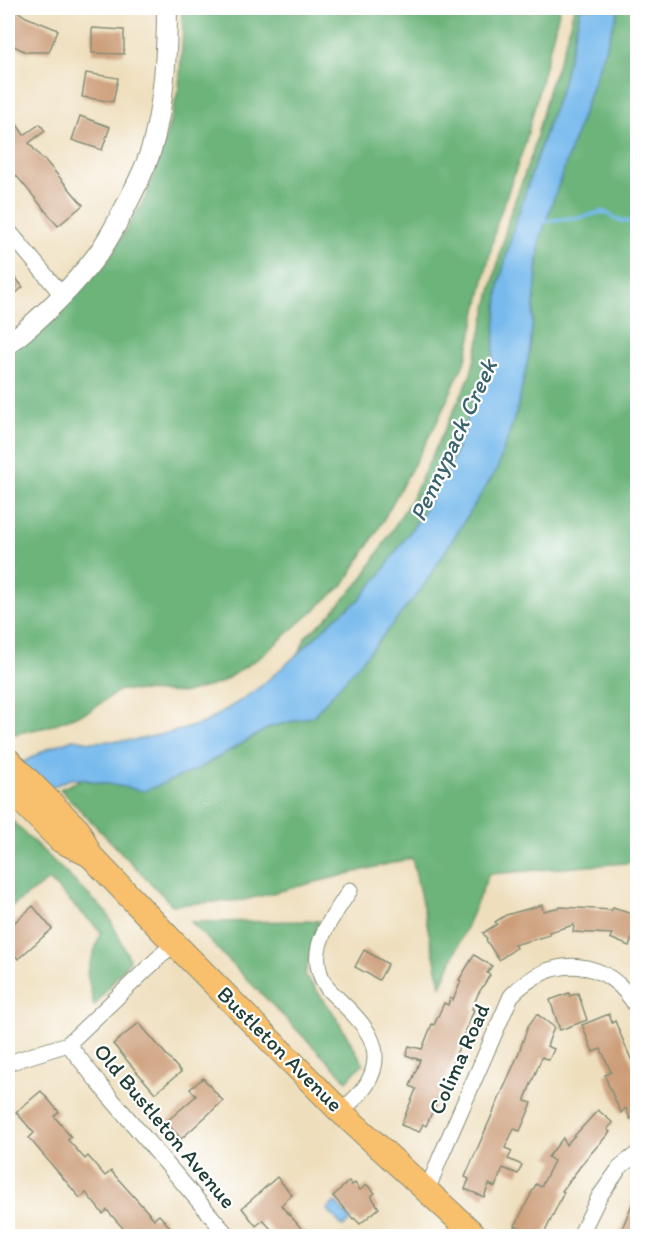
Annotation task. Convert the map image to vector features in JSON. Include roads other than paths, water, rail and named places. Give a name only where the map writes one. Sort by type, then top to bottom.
[{"type":"main road","name":"Bustleton Avenue","points":[[8,760],[69,835]]},
{"type":"main road","name":"Bustleton Avenue","points":[[8,787],[69,835],[90,855],[341,1112],[476,1236]]},
{"type":"street","points":[[8,344],[63,296],[99,252],[144,170],[156,132],[163,85],[167,8]]},
{"type":"street","points":[[8,230],[63,296]]},
{"type":"street","points":[[341,1112],[368,1082],[375,1056],[372,1037],[328,989],[318,967],[318,947],[322,935],[350,890]]},
{"type":"street","points":[[8,1062],[68,1044],[174,943]]},
{"type":"street","name":"Colima Road","points":[[427,1191],[512,996],[522,984],[558,967],[580,966],[615,980],[638,1010]]},
{"type":"street","name":"Old Bustleton Avenue","points":[[68,1044],[228,1236]]},
{"type":"street","points":[[580,1236],[599,1197],[621,1166],[638,1153]]},
{"type":"water","points":[[581,8],[619,8],[540,239],[530,350],[517,410],[497,469],[422,588],[313,716],[270,727],[196,770],[144,791],[82,779],[70,779],[8,806],[8,771],[47,749],[73,739],[90,742],[136,740],[182,730],[206,722],[240,701],[261,686],[336,617],[358,601],[380,575],[418,520],[450,467],[472,406],[484,382],[493,356],[499,285],[514,227],[562,86]]},
{"type":"water","points":[[335,1202],[351,1220],[343,1227],[327,1209]]},
{"type":"waterway","points":[[544,221],[578,218],[602,212],[638,227]]},
{"type":"water label","name":"Pennypack Creek","points":[[453,440]]}]
